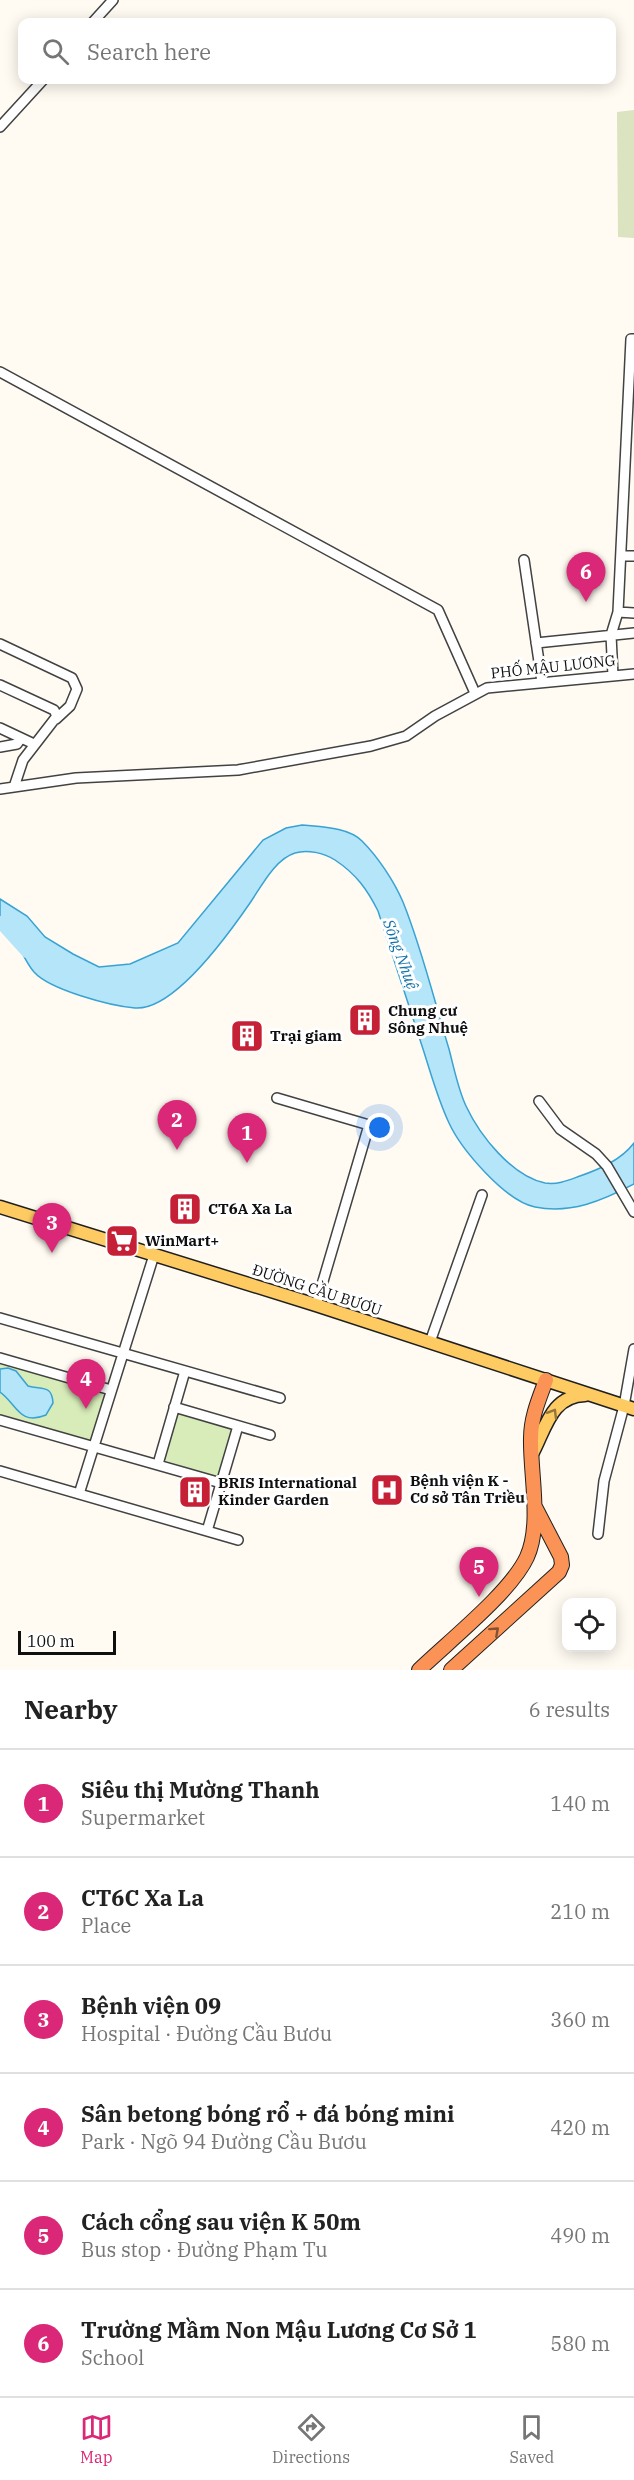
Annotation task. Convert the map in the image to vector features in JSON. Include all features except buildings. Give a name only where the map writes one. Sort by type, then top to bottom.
[{"type":"highway","points":[[528,1556],[534,1505],[531,1436],[535,1407],[546,1380]]},
{"type":"highway","points":[[452,1670],[560,1568],[561,1557],[534,1505]]},
{"type":"highway","points":[[419,1670],[503,1590],[528,1556],[544,1548],[553,1554],[560,1568]]},
{"type":"main road","name":"ĐƯỜNG CẦU BƯƠU","points":[[0,1207],[316,1305],[629,1407]]},
{"type":"main road","points":[[532,1454],[551,1414],[561,1401],[574,1395],[592,1395]]},
{"type":"street","points":[[97,18],[113,0]]},
{"type":"street","points":[[0,127],[39,84]]},
{"type":"street","points":[[613,676],[611,635],[618,612],[624,519],[630,487],[631,339],[634,339]]},
{"type":"street","points":[[0,372],[438,610],[476,693]]},
{"type":"street","points":[[624,519],[634,519]]},
{"type":"street","points":[[621,556],[634,556]]},
{"type":"street","points":[[524,560],[542,682]]},
{"type":"street","points":[[618,612],[634,613]]},
{"type":"street","points":[[536,643],[634,633]]},
{"type":"street","points":[[0,644],[72,678],[77,689],[70,706],[34,744],[19,766],[14,787]]},
{"type":"street","name":"PHỐ MẬU LƯƠNG","points":[[0,789],[76,778],[238,770],[371,746],[406,736],[487,688],[634,674]]},
{"type":"street","points":[[0,685],[54,710],[56,719]]},
{"type":"street","points":[[0,728],[34,744]]},
{"type":"street","points":[[0,747],[17,744],[21,738]]},
{"type":"street","points":[[277,1098],[369,1125],[316,1305]]},
{"type":"street","points":[[539,1101],[560,1129],[596,1154],[607,1166],[634,1212]]},
{"type":"street","points":[[430,1342],[482,1195]]},
{"type":"street","points":[[78,1494],[154,1255]]},
{"type":"street","points":[[0,1318],[280,1398]]},
{"type":"street","points":[[598,1533],[604,1481],[629,1407],[634,1349]]},
{"type":"street","points":[[0,1358],[111,1390]]},
{"type":"street","points":[[158,1464],[184,1371]]},
{"type":"street","points":[[174,1407],[270,1435]]},
{"type":"street","points":[[0,1420],[221,1484]]},
{"type":"street","points":[[207,1531],[238,1426]]},
{"type":"street","points":[[0,1471],[238,1540]]},
{"type":"green space","points":[[634,110],[634,238],[618,237],[617,112]]},
{"type":"green space","points":[[0,1362],[105,1392],[98,1416],[100,1418],[91,1442],[0,1417]]},
{"type":"green space","points":[[177,1411],[234,1429],[219,1478],[164,1460]]},
{"type":"water","points":[[302,825],[334,828],[356,836],[374,854],[390,878],[403,902],[416,938],[463,1099],[472,1118],[498,1153],[533,1179],[554,1183],[602,1167],[623,1154],[634,1143],[634,1184],[586,1205],[548,1209],[523,1203],[498,1185],[485,1172],[463,1146],[445,1114],[378,911],[355,876],[326,855],[300,852],[281,861],[200,968],[167,997],[150,1006],[135,1008],[111,1004],[53,985],[34,972],[16,941],[0,925],[0,899],[27,916],[45,937],[99,967],[130,964],[178,943],[263,840],[286,828]]},
{"type":"water","points":[[8,1368],[16,1371],[28,1386],[48,1390],[53,1403],[46,1415],[37,1418],[24,1416],[0,1392],[0,1369]]},
{"type":"waterway","name":"Sông Nhuệ","points":[[0,922],[27,952]]},
{"type":"place","name":"Trường Mầm Non Mậu Lương Cơ Sở 1","points":[[586,602]]},
{"type":"place","name":"Chung cư Sông Nhuệ","points":[[365,1020]]},
{"type":"place","name":"Trại giam","points":[[247,1036]]},
{"type":"place","name":"CT6C Xa La","points":[[177,1150]]},
{"type":"place","name":"Siêu thị Mường Thanh","points":[[247,1163]]},
{"type":"place","name":"CT6A Xa La","points":[[185,1209]]},
{"type":"place","name":"WinMart+","points":[[122,1241]]},
{"type":"place","name":"Bệnh viện 09","points":[[52,1253]]},
{"type":"place","name":"Sân betong bóng rổ + đá bóng mini","points":[[86,1409]]},
{"type":"place","name":"Bệnh viện K - Cơ sở Tân Triều","points":[[387,1490]]},
{"type":"place","name":"BRIS International Kinder Garden","points":[[195,1492]]},
{"type":"place","name":"Cách cổng sau viện K 50m","points":[[479,1597]]}]
